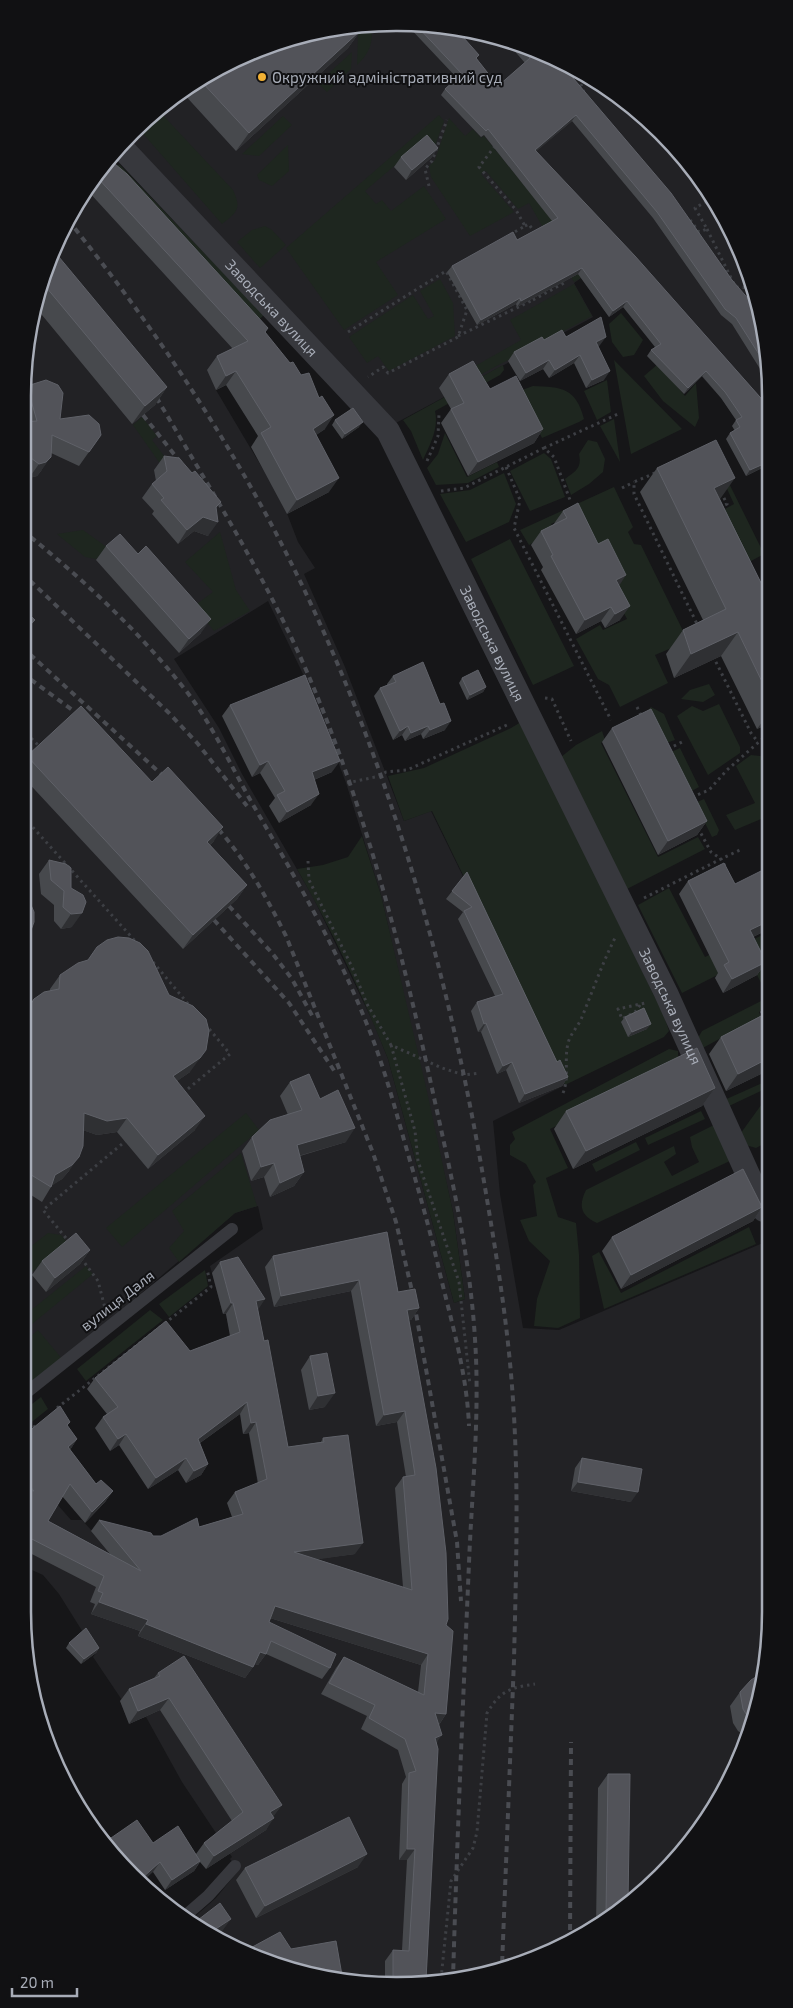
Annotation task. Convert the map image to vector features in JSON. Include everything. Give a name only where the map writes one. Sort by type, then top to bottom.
[{"type":"street","name":"Заводська вулиця","points":[[126,152],[388,431],[666,993],[762,1206]]},
{"type":"lane","name":"вулиця Даля","points":[[31,1389],[232,1229]]},
{"type":"lane","points":[[190,1912],[208,1896],[234,1866]]},
{"type":"path","points":[[580,81],[589,100]]},
{"type":"path","points":[[429,186],[424,169],[432,161],[447,120]]},
{"type":"path","points":[[498,142],[479,167],[516,210],[525,226]]},
{"type":"path","points":[[705,202],[695,208],[736,287],[745,288]]},
{"type":"path","points":[[684,213],[699,232],[707,229]]},
{"type":"path","points":[[509,235],[529,224],[539,240]]},
{"type":"path","points":[[348,332],[454,266]]},
{"type":"path","points":[[446,271],[467,310],[458,337]]},
{"type":"path","points":[[361,382],[383,366],[388,373],[533,299],[564,282],[559,274]]},
{"type":"path","points":[[424,468],[438,436],[439,414]]},
{"type":"path","points":[[436,491],[464,488],[618,414]]},
{"type":"path","points":[[544,448],[554,457],[570,500]]},
{"type":"path","points":[[506,467],[520,500],[514,528],[611,720]]},
{"type":"path","points":[[622,488],[659,471]]},
{"type":"path","points":[[634,482],[634,494],[699,627]]},
{"type":"path","points":[[718,486],[727,504],[719,508]]},
{"type":"path","points":[[753,584],[762,579]]},
{"type":"path","points":[[712,654],[751,733],[758,742]]},
{"type":"path","points":[[637,707],[645,722]]},
{"type":"path","points":[[347,783],[380,776],[386,772],[407,770],[495,732],[528,713]]},
{"type":"path","points":[[31,738],[40,747]]},
{"type":"path","points":[[684,800],[709,790],[762,739]]},
{"type":"path","points":[[660,752],[684,741]]},
{"type":"path","points":[[31,825],[138,945]]},
{"type":"path","points":[[698,826],[711,852],[721,860],[729,874]]},
{"type":"path","points":[[563,1093],[567,1082],[566,1060],[569,1040],[582,1017],[605,957],[627,914],[636,902],[742,849]]},
{"type":"path","points":[[308,861],[309,880],[352,967],[367,1004],[391,1045],[416,1131],[418,1161],[459,1282],[470,1385]]},
{"type":"path","points":[[151,960],[193,1010]]},
{"type":"path","points":[[640,1006],[633,1004],[618,1009],[622,1019],[635,1012],[640,1006],[666,993]]},
{"type":"path","points":[[182,1094],[230,1054],[200,1018]]},
{"type":"path","points":[[391,1045],[442,1068],[464,1075],[480,1072]]},
{"type":"path","points":[[74,1249],[43,1210],[131,1136]]},
{"type":"path","points":[[50,1414],[211,1287],[203,1252]]},
{"type":"path","points":[[80,1257],[98,1281],[111,1325]]},
{"type":"path","points":[[31,1428],[42,1420]]},
{"type":"path","points":[[441,1974],[451,1881],[473,1848],[477,1832],[487,1712],[495,1699],[504,1692],[513,1687],[535,1684]]},
{"type":"shaded area","points":[[396,31],[444,34],[468,38],[514,51],[536,59],[579,80],[619,107],[637,122],[655,138],[686,174],[713,214],[724,235],[734,257],[749,302],[759,349],[762,396],[762,456],[721,398],[701,376],[650,330],[645,334],[624,307],[609,317],[581,278],[574,283],[593,317],[394,424],[131,146],[174,107],[214,80],[257,59],[279,51],[325,38],[349,34]]},
{"type":"shaded area","points":[[371,32],[372,36],[368,52],[357,65],[359,33]]},
{"type":"shaded area","points":[[352,52],[351,69],[327,92],[318,83]]},
{"type":"shaded area","points":[[439,115],[444,121],[431,157],[420,144],[365,191],[376,204],[382,200],[391,211],[424,186],[446,219],[376,262],[398,295],[344,330],[286,248]]},
{"type":"shaded area","points":[[163,116],[233,190],[237,202],[236,210],[222,224],[143,134]]},
{"type":"shaded area","points":[[283,116],[292,125],[259,156],[242,154]]},
{"type":"shaded area","points":[[449,118],[465,136],[473,129],[481,138],[484,136],[577,250],[566,259],[581,278],[574,282],[529,203],[518,209],[486,171],[481,174],[514,212],[470,236],[431,177],[429,166],[435,160]]},
{"type":"shaded area","points":[[288,145],[289,171],[272,186],[259,180],[257,175]]},
{"type":"shaded area","points":[[114,165],[120,165],[264,315],[248,330],[109,172]]},
{"type":"shaded area","points":[[104,179],[257,370],[216,390],[283,503],[298,542],[315,568],[304,574],[345,667],[404,821],[431,811],[565,1085],[493,1121],[500,1194],[523,1328],[559,1330],[762,1243],[762,1612],[759,1659],[755,1683],[742,1729],[734,1751],[713,1794],[686,1834],[655,1870],[619,1901],[599,1915],[579,1928],[536,1949],[491,1964],[444,1974],[396,1977],[349,1974],[302,1964],[257,1949],[214,1928],[196,1916],[216,1898],[238,1871],[230,1859],[232,1857],[182,1782],[146,1717],[129,1723],[120,1701],[122,1700],[93,1657],[96,1653],[59,1594],[43,1575],[31,1570],[31,1474],[71,1520],[82,1520],[92,1531],[170,1551],[266,1532],[235,1356],[226,1314],[223,1314],[210,1266],[263,1229],[258,1206],[235,1213],[31,1387],[32,373],[38,325],[59,257],[80,214]],"holes":[[[268,601],[313,695],[346,783],[381,895],[453,1212],[465,1299],[454,1303],[388,1059],[374,1024],[313,897],[242,774],[219,728],[174,659]]]},
{"type":"shaded area","points":[[265,226],[272,230],[286,245],[260,268],[237,242],[252,230]]},
{"type":"shaded area","points":[[440,279],[453,303],[455,336],[389,371],[378,356],[367,363],[349,337],[413,295],[428,319],[434,316],[420,291]]},
{"type":"shaded area","points":[[574,284],[592,316],[474,378],[470,369],[521,340],[510,320]]},
{"type":"shaded area","points":[[621,313],[643,340],[634,355],[623,357],[612,342],[609,324]]},
{"type":"shaded area","points":[[614,360],[682,429],[631,454]]},
{"type":"shaded area","points":[[658,364],[685,396],[696,383],[699,418],[695,427],[663,401],[644,376]]},
{"type":"shaded area","points":[[503,365],[504,370],[500,375],[435,411],[435,430],[423,460],[411,431],[403,420]]},
{"type":"shaded area","points":[[607,380],[611,412],[597,420],[584,391]]},
{"type":"shaded area","points":[[533,386],[552,387],[566,391],[577,401],[584,419],[542,438],[530,414],[514,393]]},
{"type":"shaded area","points":[[142,417],[157,436],[152,440],[183,481],[168,475],[133,425]]},
{"type":"shaded area","points":[[614,419],[620,462],[600,426]]},
{"type":"shaded area","points":[[445,433],[467,477],[497,462],[499,467],[468,483],[436,485],[427,468],[438,454]]},
{"type":"shaded area","points":[[588,440],[597,442],[605,459],[603,472],[589,484],[571,495],[565,479],[579,466],[579,454]]},
{"type":"shaded area","points":[[544,453],[551,459],[565,497],[530,511],[510,471]]},
{"type":"shaded area","points":[[714,453],[762,550],[762,555],[740,567],[714,515],[734,504],[711,454]]},
{"type":"shaded area","points":[[504,473],[516,504],[509,522],[466,542],[440,494],[470,490]]},
{"type":"shaded area","points":[[614,487],[633,527],[628,532],[634,544],[641,545],[688,641],[655,655],[668,683],[620,707],[609,685],[598,679],[576,639],[600,625],[603,630],[627,619],[573,514],[551,524],[554,531],[529,545],[520,530]]},
{"type":"shaded area","points":[[83,530],[108,548],[96,559],[85,557],[57,534]]},
{"type":"shaded area","points":[[220,532],[236,590],[250,611],[214,631],[194,606],[213,592],[185,562]]},
{"type":"shaded area","points":[[510,539],[574,666],[533,685],[471,559]]},
{"type":"shaded area","points":[[709,684],[715,695],[703,702],[681,699],[690,690]]},
{"type":"shaded area","points":[[719,704],[740,747],[740,753],[708,775],[677,716],[692,706],[703,711]]},
{"type":"shaded area","points":[[651,707],[664,714],[675,740],[663,744],[647,711]]},
{"type":"shaded area","points":[[521,722],[664,1016],[669,1031],[664,1037],[565,1085],[432,811],[404,821],[388,776],[424,768]]},
{"type":"shaded area","points":[[602,731],[605,740],[601,743],[658,857],[698,837],[705,849],[625,890],[561,757],[576,745]]},
{"type":"shaded area","points":[[680,748],[699,787],[688,793],[669,753]]},
{"type":"shaded area","points":[[751,755],[762,756],[762,819],[735,830],[726,815],[755,803],[736,766]]},
{"type":"shaded area","points":[[704,799],[719,830],[717,835],[712,837],[695,803]]},
{"type":"shaded area","points":[[362,836],[381,895],[453,1212],[465,1299],[454,1303],[388,1059],[346,962],[297,869],[323,865],[348,857]]},
{"type":"shaded area","points":[[669,888],[705,957],[748,936],[750,941],[762,935],[762,985],[749,959],[682,993],[638,905]]},
{"type":"shaded area","points":[[762,1001],[762,1010],[759,1012],[762,1023],[723,1037],[699,1050],[698,1038],[702,1031]]},
{"type":"shaded area","points":[[669,1049],[678,1051],[678,1059],[635,1087],[550,1129],[568,1168],[546,1178],[558,1217],[576,1223],[579,1255],[580,1318],[558,1328],[534,1326],[537,1299],[550,1261],[529,1241],[520,1220],[537,1216],[533,1185],[536,1182],[526,1164],[510,1155],[510,1145],[515,1139],[512,1132]]},
{"type":"shaded area","points":[[762,1083],[762,1090],[729,1106],[722,1101]]},
{"type":"shaded area","points":[[762,1104],[762,1145],[756,1148],[742,1144],[738,1137]]},
{"type":"shaded area","points":[[701,1111],[705,1119],[648,1145],[645,1138]]},
{"type":"shaded area","points":[[246,1113],[259,1130],[122,1247],[106,1228]]},
{"type":"shaded area","points":[[714,1125],[732,1160],[597,1223],[584,1214],[582,1201],[586,1190],[674,1146],[676,1154],[664,1162],[672,1176],[699,1162],[692,1147],[690,1137]]},
{"type":"shaded area","points":[[636,1142],[640,1150],[596,1172],[592,1164]]},
{"type":"shaded area","points":[[241,1153],[257,1206],[235,1213],[179,1262],[169,1248],[184,1231],[172,1211]]},
{"type":"shaded area","points":[[749,1227],[756,1244],[604,1309],[592,1256],[599,1252],[621,1293]]},
{"type":"shaded area","points":[[48,1233],[61,1235],[68,1243],[31,1273],[31,1246]]},
{"type":"shaded area","points":[[86,1266],[93,1274],[32,1324],[31,1310]]},
{"type":"shaded area","points":[[205,1270],[208,1286],[169,1317],[159,1304]]},
{"type":"shaded area","points":[[150,1310],[163,1320],[86,1381],[77,1369]]},
{"type":"shaded area","points":[[38,1330],[63,1360],[31,1387],[31,1336]]},
{"type":"shaded area","points":[[41,1397],[48,1409],[31,1423],[31,1405]]},
{"type":"building","points":[[423,32],[463,37],[479,55],[476,58],[498,86],[530,58],[529,56],[571,76],[671,193],[732,280],[748,298],[755,325],[760,355],[736,318],[725,309],[657,212],[576,115],[535,150],[635,256],[762,399],[762,465],[750,470],[730,433],[740,427],[736,420],[742,417],[725,392],[706,371],[688,388],[651,350],[661,344],[627,301],[613,311],[582,268],[521,301],[520,298],[481,320],[452,266],[513,232],[517,240],[558,218],[488,129],[486,131],[445,89],[462,74]]},
{"type":"building","name":"Окружний адміністративний суд","points":[[357,33],[249,133],[205,86],[235,69],[279,51],[325,38]]},
{"type":"building","points":[[427,135],[438,148],[412,170],[401,157]]},
{"type":"building","points":[[115,164],[127,174],[268,328],[265,332],[290,363],[293,362],[301,375],[309,373],[319,398],[322,396],[334,415],[313,429],[339,478],[297,500],[261,433],[271,427],[236,371],[226,376],[217,356],[248,341],[101,182]]},
{"type":"building","points":[[59,257],[167,387],[145,406],[48,289]]},
{"type":"building","points":[[601,317],[606,337],[596,342],[610,371],[592,380],[580,355],[555,370],[549,360],[526,373],[514,352],[542,337],[544,340],[562,330],[566,337]]},
{"type":"building","points":[[473,361],[490,389],[516,376],[543,429],[478,462],[451,409],[464,403],[449,374]]},
{"type":"building","points":[[46,380],[58,385],[63,393],[60,419],[89,415],[99,424],[101,435],[89,452],[52,435],[51,457],[46,462],[39,464],[31,458],[31,421],[37,421],[31,400],[31,385]]},
{"type":"building","points":[[353,408],[363,422],[345,434],[335,420]]},
{"type":"building","points":[[716,440],[735,478],[714,488],[762,585],[762,682],[738,632],[691,654],[683,630],[726,609],[657,468]]},
{"type":"building","points":[[164,456],[179,458],[192,473],[195,471],[221,502],[216,507],[218,522],[203,517],[187,530],[161,500],[164,498],[152,484],[167,471]]},
{"type":"building","points":[[578,503],[598,544],[608,539],[626,575],[616,580],[630,606],[615,614],[611,607],[585,620],[551,556],[553,555],[541,531],[567,518],[563,511]]},
{"type":"building","points":[[120,534],[138,554],[146,546],[211,619],[189,639],[106,546]]},
{"type":"building","points":[[423,662],[440,704],[444,703],[451,721],[430,730],[428,726],[411,733],[408,726],[400,731],[380,688],[396,682],[393,676]]},
{"type":"building","points":[[478,670],[486,687],[470,695],[462,678]]},
{"type":"building","points":[[305,675],[340,761],[312,772],[319,794],[287,812],[277,795],[285,791],[268,761],[260,765],[230,705]]},
{"type":"building","points":[[81,706],[152,782],[168,767],[223,827],[207,842],[247,885],[193,935],[31,760],[31,752]]},
{"type":"building","points":[[651,709],[707,821],[668,841],[612,728]]},
{"type":"building","points":[[49,860],[66,864],[71,868],[71,888],[83,895],[86,902],[82,913],[71,914],[63,907],[64,891],[51,880]]},
{"type":"building","points":[[724,863],[735,884],[762,870],[762,924],[750,930],[762,954],[762,964],[732,979],[724,965],[729,962],[688,881]]},
{"type":"building","points":[[467,872],[557,1062],[560,1060],[568,1077],[525,1094],[512,1062],[503,1066],[486,1023],[484,1024],[477,1002],[503,994],[464,911],[472,907],[452,891]]},
{"type":"building","points":[[31,905],[34,912],[34,922],[31,930]]},
{"type":"building","points":[[118,937],[129,938],[140,943],[148,951],[169,995],[193,1006],[206,1019],[209,1031],[206,1050],[200,1058],[173,1076],[205,1116],[158,1155],[127,1118],[107,1121],[84,1113],[83,1146],[79,1157],[72,1165],[55,1175],[51,1187],[31,1175],[31,1004],[44,992],[59,989],[60,975],[78,963],[88,960],[97,947],[107,940]]},
{"type":"building","points":[[644,1008],[651,1024],[632,1032],[625,1017]]},
{"type":"building","points":[[762,1016],[762,1062],[738,1074],[721,1037]]},
{"type":"building","points":[[697,1048],[715,1088],[586,1151],[566,1111]]},
{"type":"building","points":[[309,1074],[320,1099],[338,1090],[355,1128],[297,1145],[304,1172],[280,1183],[274,1163],[261,1167],[252,1137],[270,1120],[302,1110],[290,1082]]},
{"type":"building","points":[[743,1169],[762,1207],[631,1275],[612,1237]]},
{"type":"building","points":[[387,1232],[398,1292],[415,1289],[419,1308],[407,1310],[436,1468],[446,1553],[448,1619],[446,1625],[453,1631],[446,1714],[435,1713],[442,1735],[435,1738],[438,1749],[426,1975],[393,1977],[393,1950],[409,1951],[415,1849],[407,1849],[409,1773],[416,1771],[405,1739],[369,1718],[375,1705],[329,1683],[344,1657],[424,1695],[428,1654],[275,1606],[269,1622],[336,1654],[330,1668],[271,1641],[266,1654],[260,1652],[253,1667],[146,1624],[148,1620],[99,1602],[103,1593],[98,1591],[104,1576],[31,1539],[31,1490],[34,1491],[31,1488],[31,1430],[60,1406],[70,1422],[67,1425],[77,1439],[68,1447],[96,1484],[101,1480],[113,1491],[92,1512],[70,1484],[48,1521],[141,1571],[99,1520],[151,1533],[153,1536],[161,1536],[197,1518],[199,1527],[243,1514],[235,1492],[267,1479],[256,1422],[251,1423],[247,1402],[198,1439],[208,1464],[194,1471],[186,1458],[156,1478],[126,1434],[118,1439],[103,1417],[118,1407],[95,1378],[166,1321],[190,1351],[240,1332],[220,1262],[238,1257],[265,1299],[256,1301],[264,1341],[268,1340],[288,1447],[324,1442],[323,1438],[348,1435],[363,1543],[294,1552],[412,1590],[403,1477],[415,1475],[405,1411],[384,1415],[359,1280],[281,1296],[273,1256]]},
{"type":"building","points":[[76,1233],[90,1250],[55,1278],[42,1261]]},
{"type":"building","points":[[327,1353],[335,1393],[318,1396],[310,1356]]},
{"type":"building","points":[[582,1458],[642,1469],[638,1492],[578,1482]]},
{"type":"building","points":[[86,1628],[99,1648],[84,1659],[69,1643]]},
{"type":"building","points":[[184,1656],[282,1805],[270,1812],[274,1818],[214,1856],[204,1843],[243,1812],[169,1698],[138,1711],[129,1689],[160,1676],[158,1673]]},
{"type":"building","points":[[756,1677],[746,1714],[743,1709],[740,1692]]},
{"type":"building","points":[[608,1774],[630,1774],[628,1893],[606,1910]]},
{"type":"building","points":[[349,1817],[367,1854],[265,1906],[245,1868]]},
{"type":"building","points":[[137,1820],[153,1843],[178,1826],[200,1861],[172,1880],[160,1862],[145,1876],[107,1834],[111,1838]]},
{"type":"building","points":[[220,1903],[231,1919],[216,1929],[200,1919]]},
{"type":"building","points":[[280,1932],[291,1949],[336,1941],[342,1973],[302,1964],[252,1947]]},
{"type":"railway","points":[[73,227],[150,328],[200,403],[269,520],[308,597],[374,755],[426,919],[447,1002],[466,1086],[496,1256],[508,1342],[515,1433],[514,1660],[502,1961]]},
{"type":"railway","points":[[151,388],[253,563],[290,635],[328,723],[364,827],[395,933],[421,1039],[459,1215],[469,1277],[475,1339],[477,1395],[460,1771],[453,1972]]},
{"type":"railway","points":[[143,415],[185,468]]},
{"type":"railway","points":[[31,538],[109,606],[187,692],[213,732],[328,938],[354,994],[377,1051],[428,1224],[462,1368],[469,1426]]},
{"type":"railway","points":[[31,582],[169,713],[198,744],[247,806]]},
{"type":"railway","points":[[31,655],[171,783]]},
{"type":"railway","points":[[31,680],[86,720]]},
{"type":"railway","points":[[211,821],[233,847],[253,876],[286,936],[373,1153],[396,1222],[412,1291],[457,1542],[461,1601]]},
{"type":"railway","points":[[229,906],[272,953],[292,979],[314,1019]]},
{"type":"railway","points":[[214,920],[289,1003],[335,1072]]},
{"type":"railway","points":[[570,1933],[571,1742]]},
{"type":"place","name":"Окружний адміністративний суд","points":[[262,77]]}]
